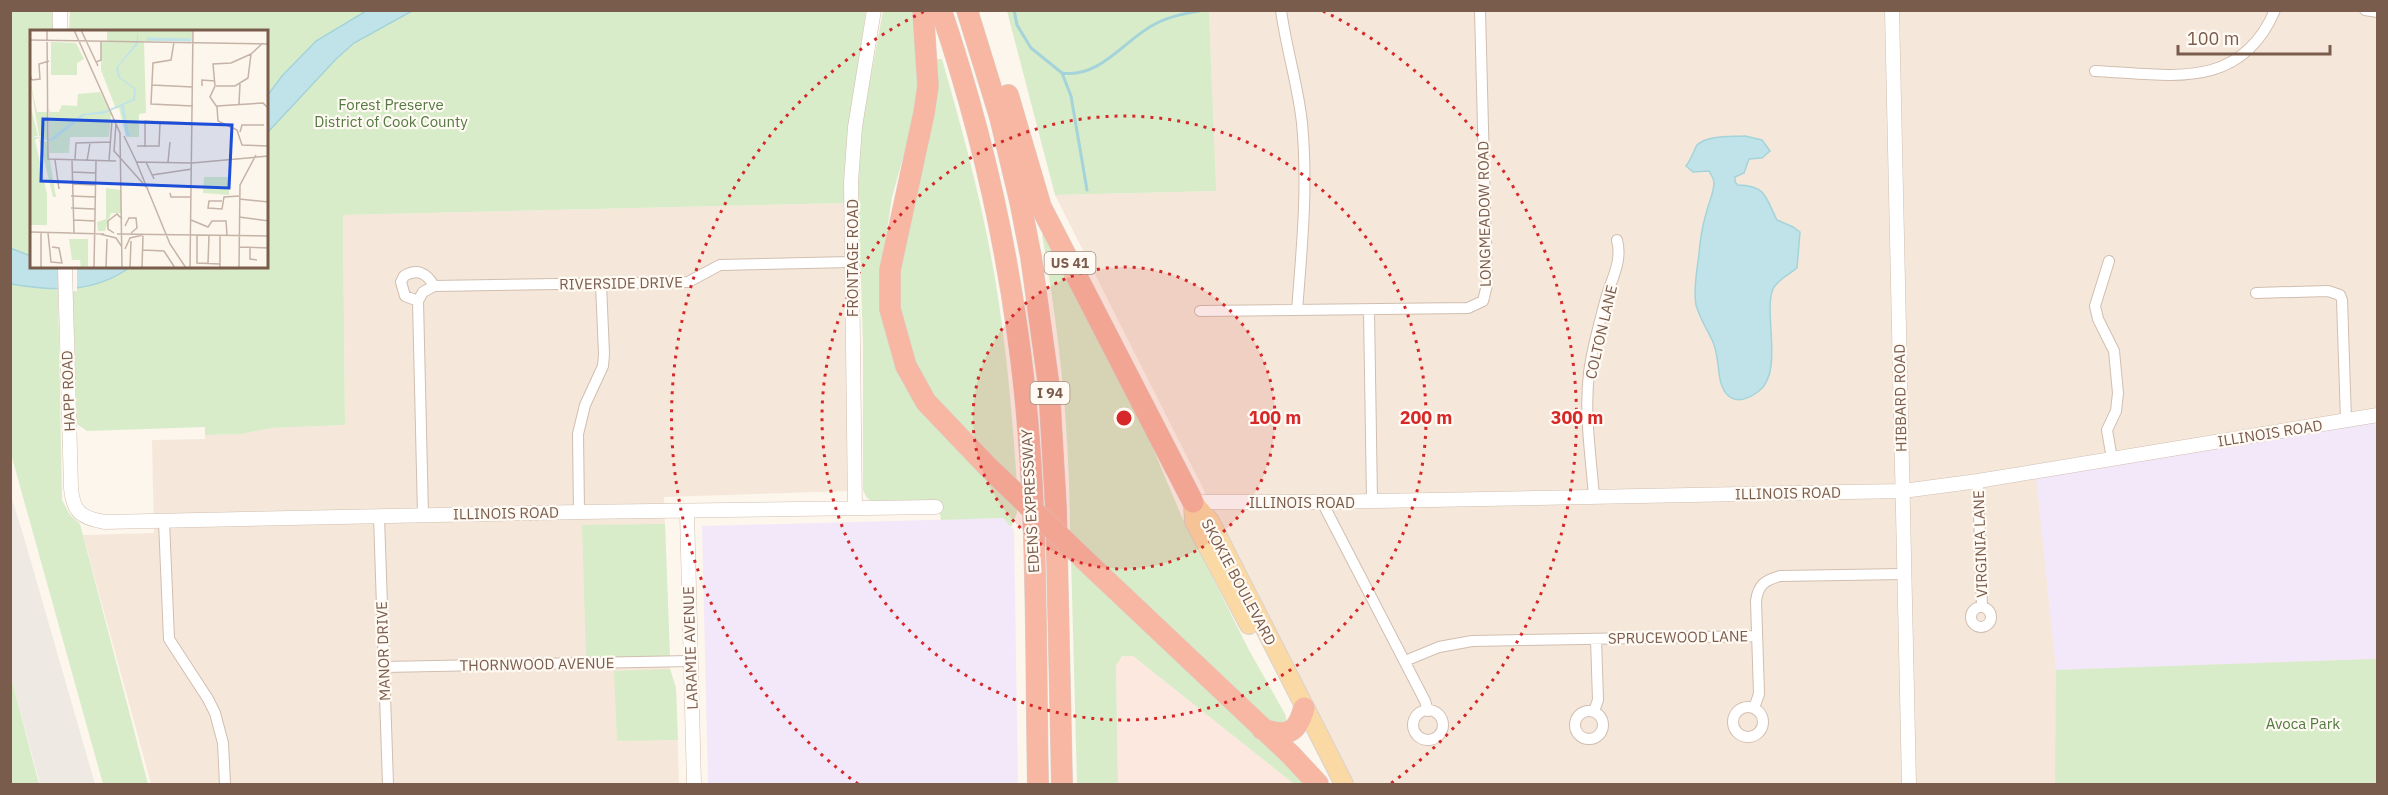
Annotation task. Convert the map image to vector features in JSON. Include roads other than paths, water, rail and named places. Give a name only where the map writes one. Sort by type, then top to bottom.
[{"type":"highway","points":[[923,10],[928,86],[892,260],[891,309],[906,366],[926,402],[987,466],[1291,755],[1318,784]]},
{"type":"highway","name":"EDENS EXPRESSWAY","points":[[941,10],[984,152],[1008,267],[1019,339],[1032,496],[1038,784]]},
{"type":"highway","name":"EDENS EXPRESSWAY","points":[[967,10],[1000,117],[1020,201],[1031,257],[1049,387],[1056,509],[1062,784]]},
{"type":"highway","name":"US 41","points":[[980,10],[1041,207],[1193,502]]},
{"type":"highway","points":[[1262,729],[1280,734],[1290,732],[1301,715]]},
{"type":"main road","name":"SKOKIE BOULEVARD","points":[[1193,502],[1194,521],[1301,715],[1344,784]]},
{"type":"main road","name":"SKOKIE BOULEVARD","points":[[1301,715],[1331,784]]},
{"type":"street","points":[[60,10],[60,30]]},
{"type":"street","name":"FRONTAGE ROAD","points":[[855,508],[851,182],[855,127],[874,10]]},
{"type":"street","points":[[1281,10],[1299,100],[1304,148],[1306,214],[1297,310]]},
{"type":"street","name":"LONGMEADOW ROAD","points":[[1200,311],[1468,308],[1480,304],[1485,296],[1487,285],[1480,10]]},
{"type":"street","name":"HIBBARD ROAD","points":[[1892,10],[1908,784]]},
{"type":"street","points":[[2095,71],[2182,76],[2203,73],[2228,65],[2242,56],[2256,42],[2275,10]]},
{"type":"street","points":[[2365,10],[2378,12]]},
{"type":"street","name":"COLTON LANE","points":[[1594,497],[1589,433],[1589,373],[1607,295],[1618,265],[1617,240]]},
{"type":"street","points":[[2109,261],[2095,306],[2098,319],[2112,344],[2116,372],[2118,402],[2107,430],[2112,459]]},
{"type":"street","name":"RIVERSIDE DRIVE","points":[[421,297],[434,286],[688,282],[720,265],[851,262]]},
{"type":"street","name":"HAPP ROAD","points":[[65,268],[70,488],[72,501],[78,513]]},
{"type":"street","points":[[423,515],[421,297],[405,296],[401,282],[404,276],[417,272],[425,274],[434,286]]},
{"type":"street","points":[[579,512],[578,434],[585,405],[603,366],[601,285]]},
{"type":"street","points":[[2256,293],[2328,291],[2340,295],[2346,420]]},
{"type":"street","points":[[1369,310],[1372,501]]},
{"type":"street","name":"ILLINOIS ROAD","points":[[1193,502],[1322,502],[1903,491],[1978,481],[2378,415]]},
{"type":"street","name":"VIRGINIA LANE","points":[[1978,481],[1982,607]]},
{"type":"street","points":[[1322,502],[1425,700],[1428,711]]},
{"type":"street","name":"ILLINOIS ROAD","points":[[78,513],[90,520],[105,522],[936,507]]},
{"type":"street","name":"LARAMIE AVENUE","points":[[687,512],[694,784]]},
{"type":"street","name":"MANOR DRIVE","points":[[379,517],[388,784]]},
{"type":"street","points":[[164,521],[169,639],[208,699],[214,713],[223,743],[225,784]]},
{"type":"street","name":"SPRUCEWOOD LANE","points":[[1405,661],[1439,647],[1472,641],[1757,636],[1757,594],[1765,581],[1772,578],[1904,574]]},
{"type":"street","points":[[1754,708],[1759,694],[1757,636]]},
{"type":"street","points":[[1594,711],[1598,700],[1596,639]]},
{"type":"street","name":"THORNWOOD AVENUE","points":[[384,667],[691,661]]},
{"type":"water","points":[[366,11],[412,11],[354,43],[336,59],[268,132],[268,95],[282,76],[316,41]]},
{"type":"water","points":[[1745,136],[1762,140],[1770,151],[1762,158],[1749,159],[1744,173],[1735,177],[1735,182],[1738,185],[1760,190],[1777,220],[1800,232],[1797,268],[1773,289],[1770,313],[1772,357],[1766,382],[1759,391],[1751,396],[1737,400],[1727,395],[1723,389],[1714,346],[1695,299],[1701,234],[1714,181],[1709,171],[1693,172],[1686,166],[1697,145],[1702,142],[1720,137]]},
{"type":"water","points":[[10,248],[30,256],[30,268],[128,268],[116,276],[87,286],[57,289],[11,284]]},
{"type":"waterway","points":[[1014,10],[1017,25],[1031,48],[1062,73],[1071,96],[1087,190]]},
{"type":"waterway","points":[[1062,73],[1088,70],[1112,56],[1155,24],[1204,10]]},
{"type":"park label","name":"Forest Preserve District of Cook County","points":[[391,112]]},
{"type":"park label","name":"Avoca Park","points":[[2303,723]]}]
